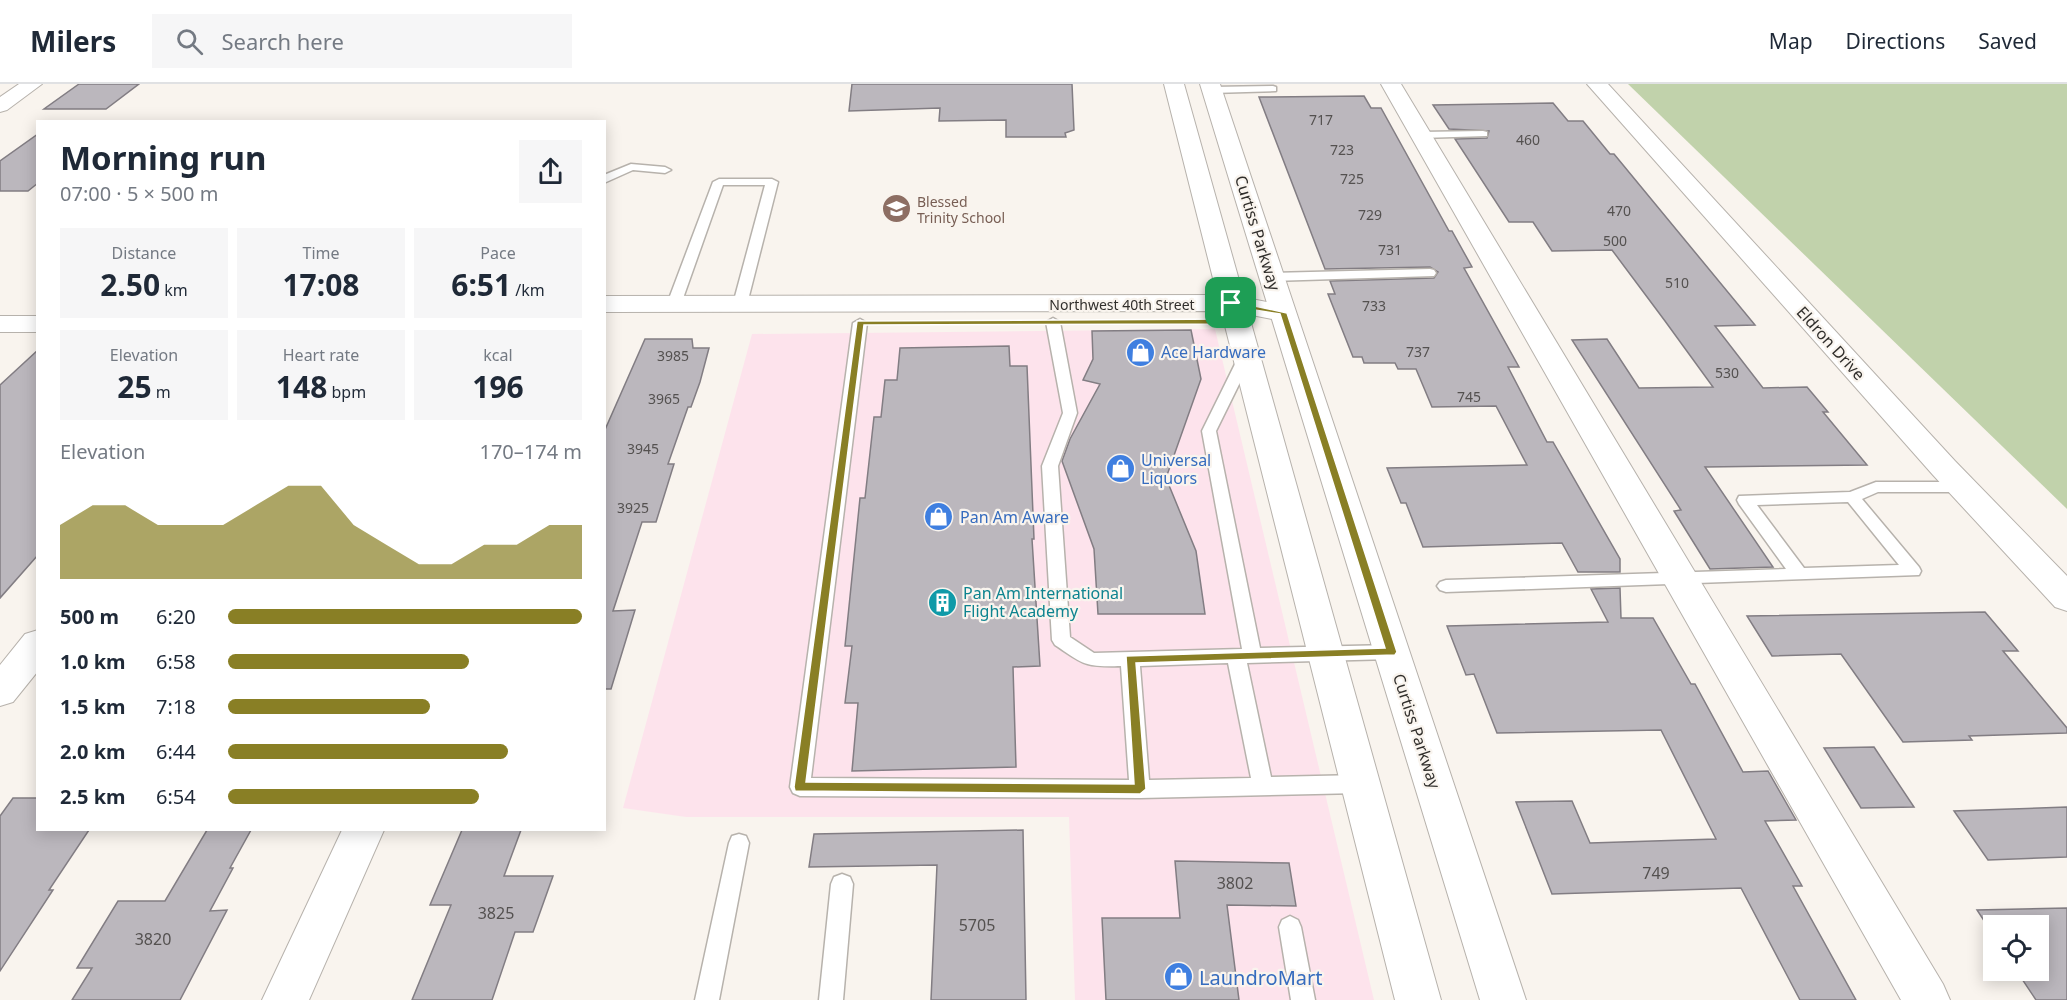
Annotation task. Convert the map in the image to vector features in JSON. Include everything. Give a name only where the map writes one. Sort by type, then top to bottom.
[{"type":"street","points":[[0,106],[32,84]]},
{"type":"street","points":[[1174,84],[1418,1000]]},
{"type":"street","points":[[1391,84],[1927,1000]]},
{"type":"street","name":"Eldron Drive","points":[[1597,84],[1961,487],[2067,598]]},
{"type":"street","name":"Curtiss Parkway","points":[[1211,87],[1503,1000]]},
{"type":"street","name":"Northwest 40th Street","points":[[606,304],[1283,313]]},
{"type":"street","points":[[10,311],[36,323]]},
{"type":"street","name":"Northwest 40th Street","points":[[606,323],[1053,322],[1234,313]]},
{"type":"street","points":[[0,691],[36,646]]},
{"type":"street","points":[[285,1000],[363,831]]},
{"type":"lane","points":[[1211,87],[1273,89]]},
{"type":"lane","points":[[1421,135],[1483,134]]},
{"type":"lane","points":[[606,179],[631,167],[665,170]]},
{"type":"lane","points":[[674,304],[719,182],[772,182],[740,304]]},
{"type":"lane","points":[[1271,277],[1431,273]]},
{"type":"lane","points":[[1053,322],[1070,413],[1050,466],[1061,640],[1092,660],[1392,652]]},
{"type":"lane","points":[[860,323],[800,787],[1140,789],[1360,784]]},
{"type":"lane","points":[[1246,356],[1209,431],[1263,786]]},
{"type":"lane","points":[[1799,574],[1745,500],[1852,497],[1876,487],[1961,487]]},
{"type":"lane","points":[[1446,586],[1913,571],[1852,497]]},
{"type":"lane","points":[[1130,659],[1140,789]]},
{"type":"lane","points":[[707,1000],[739,843]]},
{"type":"lane","points":[[831,1000],[842,884]]},
{"type":"lane","points":[[1290,927],[1303,1000]]},
{"type":"shaded area","points":[[1215,329],[1374,1000],[1075,1000],[1069,817],[686,817],[623,808],[752,334]]},
{"type":"green space","points":[[1628,84],[2067,84],[2067,509]]},
{"type":"building","points":[[79,84],[139,84],[106,109],[44,109]]},
{"type":"building","points":[[852,84],[1072,84],[1074,130],[1065,133],[1066,137],[1006,137],[1006,120],[939,121],[940,108],[849,111]]},
{"type":"building","points":[[1364,96],[1371,108],[1381,108],[1449,231],[1452,231],[1472,267],[1464,268],[1519,367],[1508,367],[1547,442],[1553,442],[1620,559],[1620,572],[1578,572],[1562,543],[1423,547],[1406,503],[1401,503],[1387,468],[1527,465],[1496,406],[1432,407],[1416,369],[1398,369],[1395,363],[1364,363],[1362,357],[1353,357],[1328,294],[1335,294],[1330,281],[1434,278],[1438,272],[1430,267],[1325,269],[1259,97]]},
{"type":"building","points":[[1553,103],[1568,121],[1583,121],[1610,154],[1614,154],[1755,325],[1715,326],[1763,388],[1807,387],[1828,412],[1823,412],[1867,465],[1705,467],[1773,567],[1710,569],[1674,511],[1681,510],[1572,340],[1607,339],[1639,388],[1713,387],[1665,321],[1612,250],[1552,251],[1533,222],[1509,222],[1455,139],[1487,138],[1489,131],[1449,129],[1433,105]]},
{"type":"building","points":[[36,135],[36,185],[28,191],[0,191],[0,161]]},
{"type":"building","points":[[1191,330],[1201,379],[1166,478],[1196,551],[1205,614],[1098,614],[1094,549],[1062,461],[1070,439],[1100,384],[1083,380],[1093,359],[1092,331]]},
{"type":"building","points":[[645,339],[692,339],[693,348],[709,348],[700,382],[691,407],[688,407],[668,464],[674,464],[656,522],[642,522],[613,611],[635,610],[611,689],[606,689],[606,427]]},
{"type":"building","name":"Pan Am International Flight Academy","points":[[1009,346],[1010,366],[1027,366],[1034,539],[1032,539],[1040,666],[1013,667],[1016,767],[852,771],[858,703],[845,703],[852,646],[845,646],[860,498],[865,498],[874,417],[881,417],[885,380],[897,380],[900,348]]},
{"type":"building","points":[[36,352],[36,557],[0,598],[0,385]]},
{"type":"building","points":[[1620,588],[1621,618],[1653,618],[1691,684],[1695,684],[1743,772],[1768,771],[1796,820],[1765,821],[1802,886],[1793,886],[1856,1000],[1800,1000],[1741,888],[1552,894],[1516,802],[1572,801],[1590,843],[1716,839],[1661,730],[1497,733],[1474,674],[1466,675],[1447,626],[1608,622],[1591,589]]},
{"type":"building","points":[[1985,612],[2018,651],[2003,651],[2067,728],[2067,733],[1969,736],[1972,740],[1903,742],[1841,654],[1772,656],[1747,616]]},
{"type":"building","points":[[1874,747],[1914,807],[1861,808],[1824,748]]},
{"type":"building","points":[[13,798],[36,798],[36,831],[88,831],[0,971],[0,816]]},
{"type":"building","points":[[2067,807],[2067,857],[1988,860],[1954,811]]},
{"type":"building","points":[[1023,830],[1026,1000],[931,1000],[937,865],[809,867],[814,834]]},
{"type":"building","points":[[206,831],[250,831],[210,911],[227,910],[180,1000],[72,1000],[92,968],[77,968],[118,901],[165,901]]},
{"type":"building","points":[[462,831],[521,831],[504,876],[553,876],[533,932],[515,932],[492,1000],[412,1000],[451,905],[430,905]]},
{"type":"building","points":[[1175,861],[1289,863],[1296,906],[1227,905],[1239,1000],[1106,1000],[1102,918],[1180,918]]},
{"type":"building","points":[[2067,908],[2067,1000],[2036,1000],[2023,981],[2049,981],[2049,915],[1983,915],[1983,919],[1977,910]]},
{"type":"place","name":"Blessed Trinity School","points":[[896,209]]},
{"type":"place","name":"Ace Hardware","points":[[1140,352]]},
{"type":"place","name":"Universal Liquors","points":[[1120,469]]},
{"type":"place","name":"Pan Am Aware","points":[[939,517]]},
{"type":"place","name":"Pan Am International Flight Academy","points":[[942,602]]},
{"type":"place","name":"LaundroMart","points":[[1178,977]]},
{"type":"route","points":[[1231,303],[1283,313],[1392,652],[1130,659],[1140,789],[800,787],[860,323],[1237,322],[1231,303]]}]
